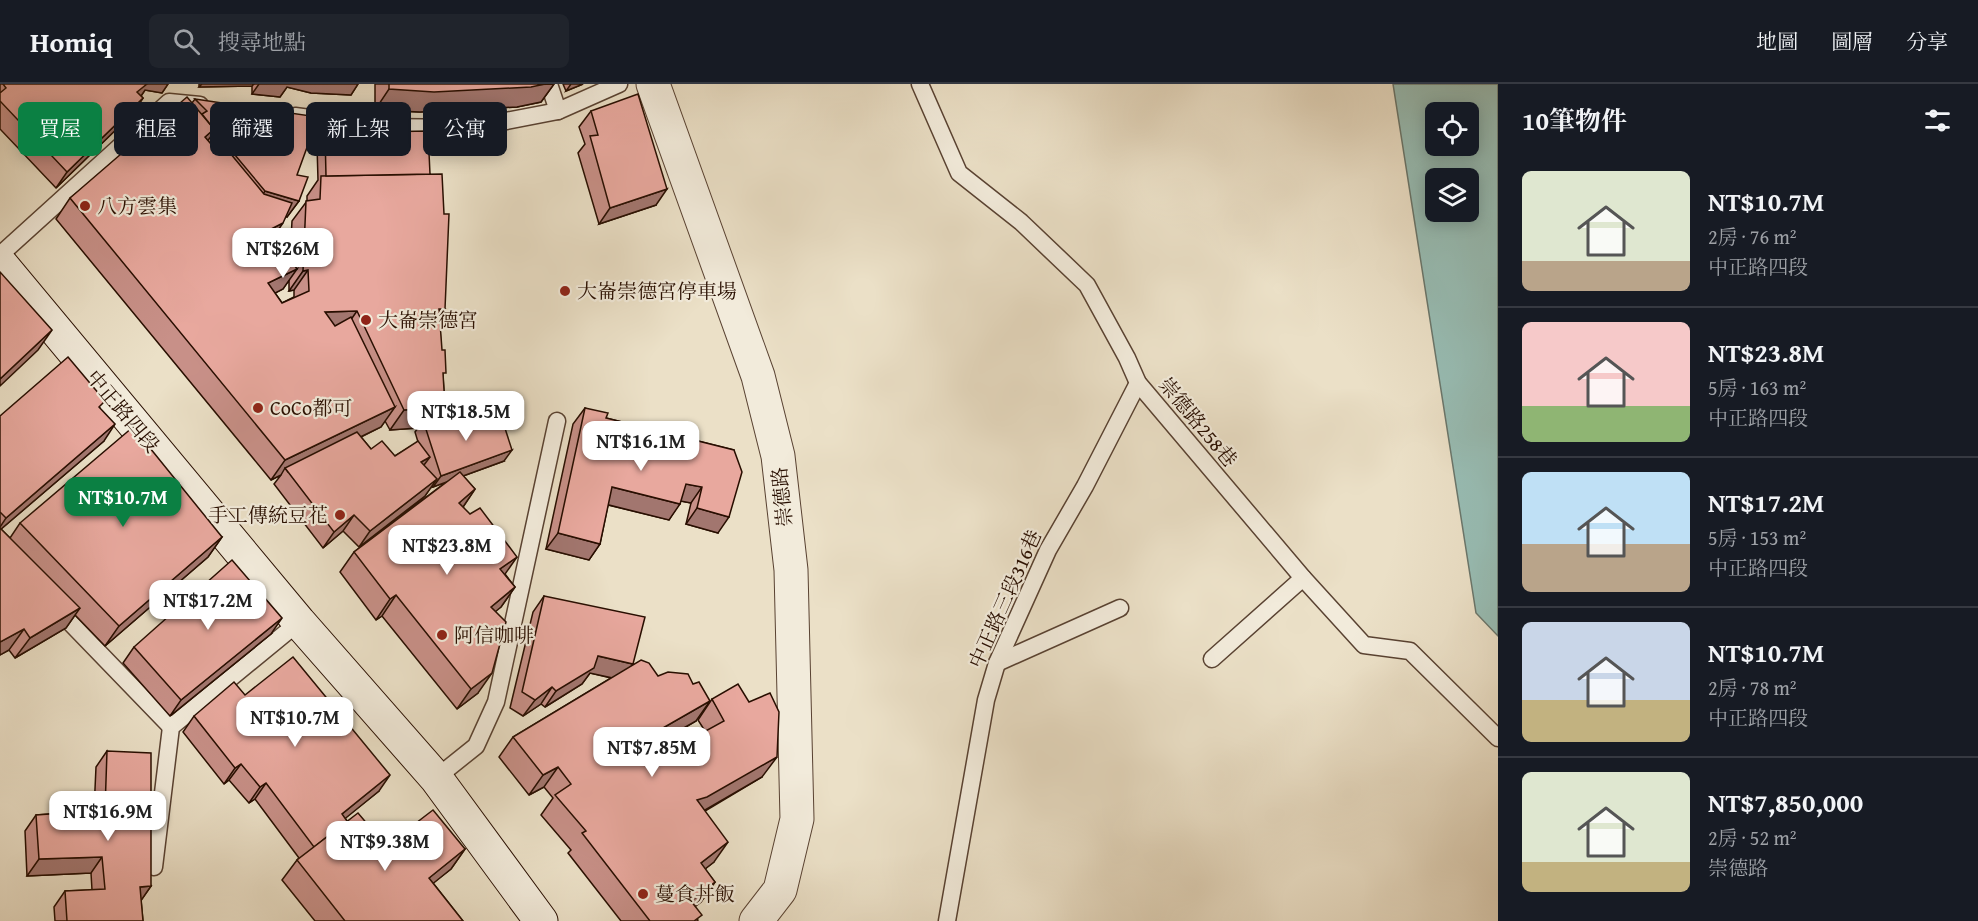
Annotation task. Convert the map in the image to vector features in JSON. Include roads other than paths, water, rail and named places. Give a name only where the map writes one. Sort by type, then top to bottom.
[{"type":"street","name":"崇德路","points":[[653,84],[758,376],[778,456],[790,570],[797,819],[780,890],[756,921]]},
{"type":"street","name":"中正路四段","points":[[0,263],[298,622],[436,778],[541,921]]},
{"type":"lane","points":[[549,84],[558,111]]},
{"type":"lane","points":[[294,116],[377,127],[470,128],[558,111],[620,84]]},
{"type":"lane","name":"崇德路258巷","points":[[920,84],[959,173],[1021,222],[1087,285],[1138,382],[1303,578],[1364,645],[1410,651],[1498,738]]},
{"type":"lane","points":[[0,255],[169,102],[210,106]]},
{"type":"lane","name":"中正路三段316巷","points":[[947,921],[986,700],[997,663],[1048,550],[1085,486],[1138,382]]},
{"type":"lane","points":[[436,778],[476,746],[496,702],[557,422]]},
{"type":"lane","points":[[1212,659],[1303,578]]},
{"type":"lane","points":[[41,592],[171,727]]},
{"type":"lane","points":[[997,663],[1120,608]]},
{"type":"lane","points":[[154,867],[171,727],[298,622]]},
{"type":"water","points":[[1393,84],[1498,84],[1498,636],[1476,613]]},
{"type":"place","name":"八方雲集","points":[[85,206]]},
{"type":"place","name":"大崙崇德宮停車場","points":[[565,291]]},
{"type":"place","name":"大崙崇德宮","points":[[366,320]]},
{"type":"place","name":"CoCo都可","points":[[258,408]]},
{"type":"place","name":"手工傳統豆花","points":[[340,515]]},
{"type":"place","name":"阿信咖啡","points":[[442,635]]},
{"type":"place","name":"蔓食丼飯","points":[[643,894]]}]
